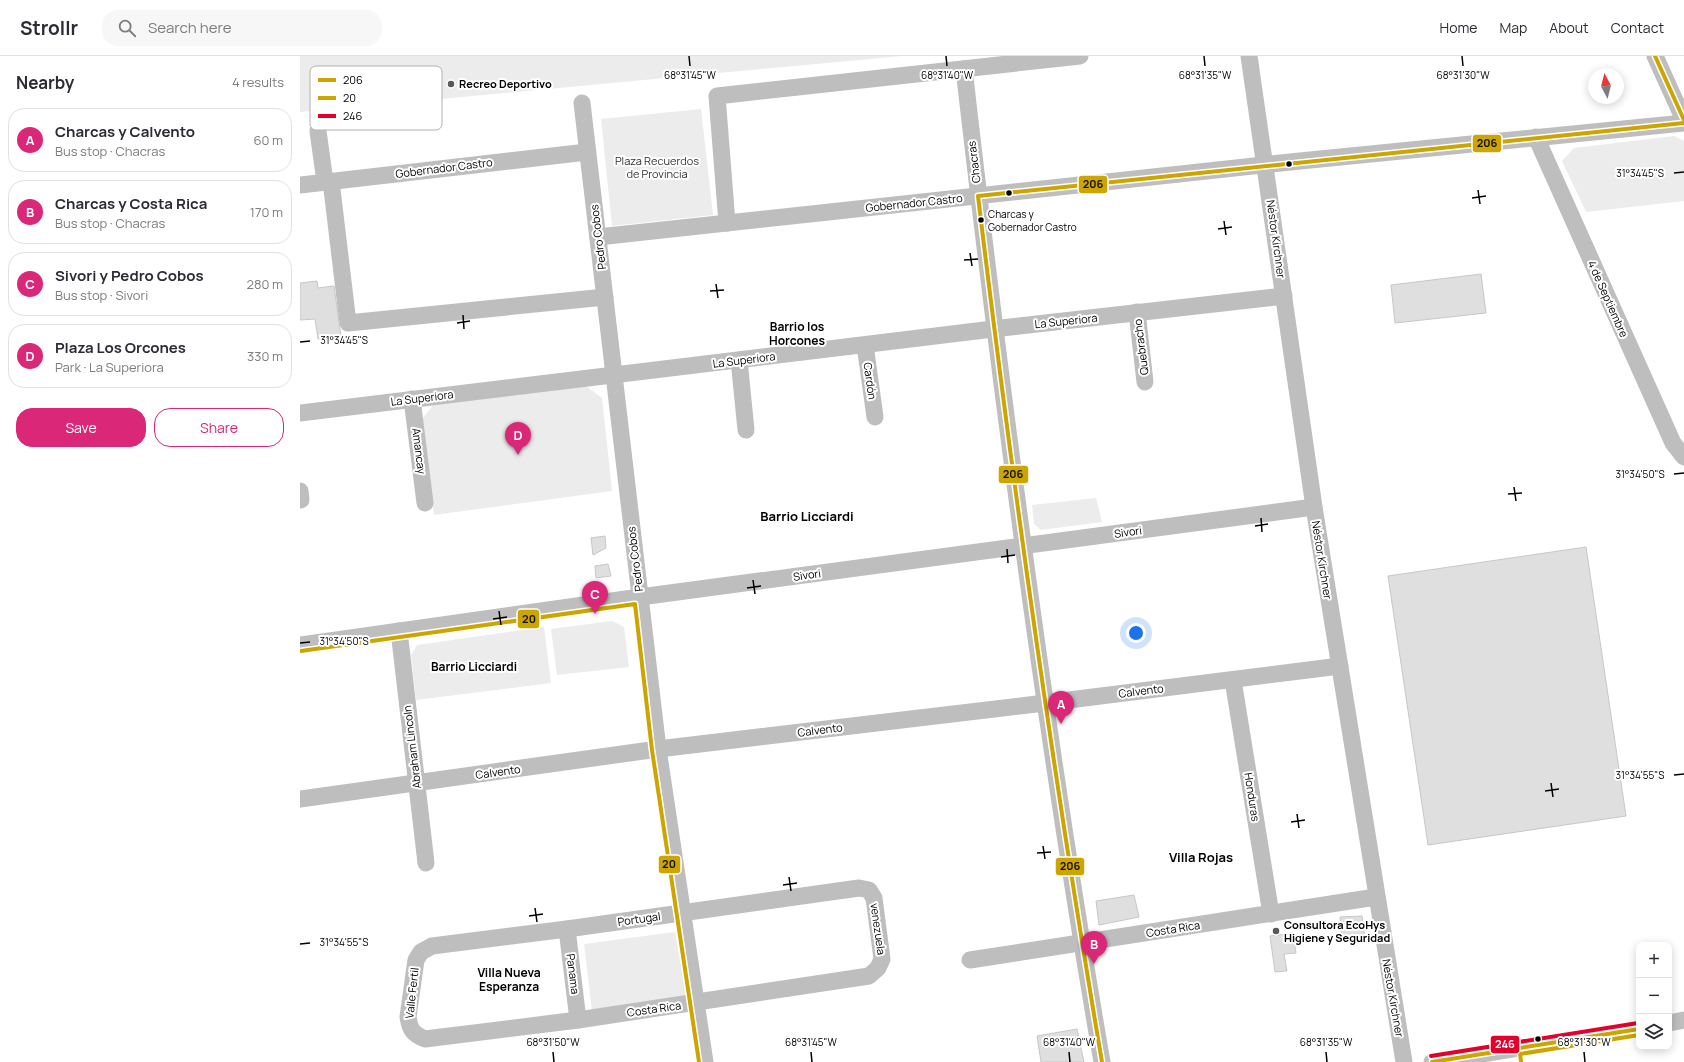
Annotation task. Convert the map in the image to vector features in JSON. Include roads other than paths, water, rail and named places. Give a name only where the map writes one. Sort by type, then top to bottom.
[{"type":"street","points":[[727,223],[717,96],[1080,56]]},
{"type":"street","name":"Néstor Kirchner","points":[[1249,56],[1314,507],[1376,898],[1404,1062]]},
{"type":"street","points":[[1655,56],[1684,120]]},
{"type":"street","name":"Chacras","points":[[964,69],[993,329],[1022,546],[1081,944],[1102,1062]]},
{"type":"street","name":"Pedro Cobos","points":[[582,103],[658,749],[705,1062]]},
{"type":"street","name":"Gobernador Castro","points":[[598,237],[1265,165],[1684,123]]},
{"type":"street","points":[[318,131],[328,182],[348,323],[605,297]]},
{"type":"street","name":"4 de Septiembre","points":[[1536,137],[1673,443],[1684,457]]},
{"type":"street","name":"Gobernador Castro","points":[[300,185],[587,152]]},
{"type":"street","name":"La Superiora","points":[[300,413],[993,329],[1284,296]]},
{"type":"street","name":"Quebracho","points":[[1137,312],[1145,382]]},
{"type":"street","name":"Cardón","points":[[866,345],[875,417]]},
{"type":"street","points":[[739,360],[746,430]]},
{"type":"street","name":"Amancay","points":[[412,399],[425,503]]},
{"type":"street","name":"Sivori","points":[[300,645],[640,597],[1314,507]]},
{"type":"street","name":"Abraham Lincoln","points":[[399,631],[426,863]]},
{"type":"street","name":"Calvento","points":[[300,799],[417,784],[658,749],[1340,666]]},
{"type":"street","name":"Honduras","points":[[1233,680],[1271,914]]},
{"type":"street","name":"Portugal","points":[[432,946],[567,929],[859,888],[869,890]]},
{"type":"street","name":"venezuela","points":[[869,890],[874,898],[882,959],[878,968]]},
{"type":"street","name":"Costa Rica","points":[[970,960],[1376,898]]},
{"type":"street","name":"Panama","points":[[567,929],[578,1020]]},
{"type":"street","name":"Valle Fertil","points":[[425,1039],[414,1035],[409,1026],[408,1017],[416,960],[421,952],[432,946]]},
{"type":"street","name":"Costa Rica","points":[[425,1039],[578,1020],[870,976],[878,968]]},
{"type":"street","points":[[1672,1022],[1684,1020]]},
{"type":"street","points":[[1432,1062],[1514,1056],[1636,1030]]},
{"type":"place","name":"Recreo Deportivo","points":[[451,84]]},
{"type":"place","name":"Charcas y Gobernador Castro","points":[[981,220]]},
{"type":"place","name":"Plaza Los Orcones","points":[[518,455]]},
{"type":"place","name":"Sivori y Pedro Cobos","points":[[595,614]]},
{"type":"place","name":"Charcas y Calvento","points":[[1061,724]]},
{"type":"place","name":"Consultora EcoHys Higiene y Seguridad","points":[[1276,931]]},
{"type":"place","name":"Charcas y Costa Rica","points":[[1094,964]]},
{"type":"district","name":"Barrio los Horcones","points":[[797,334]]},
{"type":"district","name":"Barrio Licciardi","points":[[807,516]]},
{"type":"district","name":"Barrio Licciardi","points":[[474,667]]},
{"type":"district","name":"Villa Rojas","points":[[1201,857]]},
{"type":"district","name":"Villa Nueva Esperanza","points":[[509,980]]},
{"type":"park label","name":"Plaza Recuerdos de Provincia","points":[[657,167]]}]
